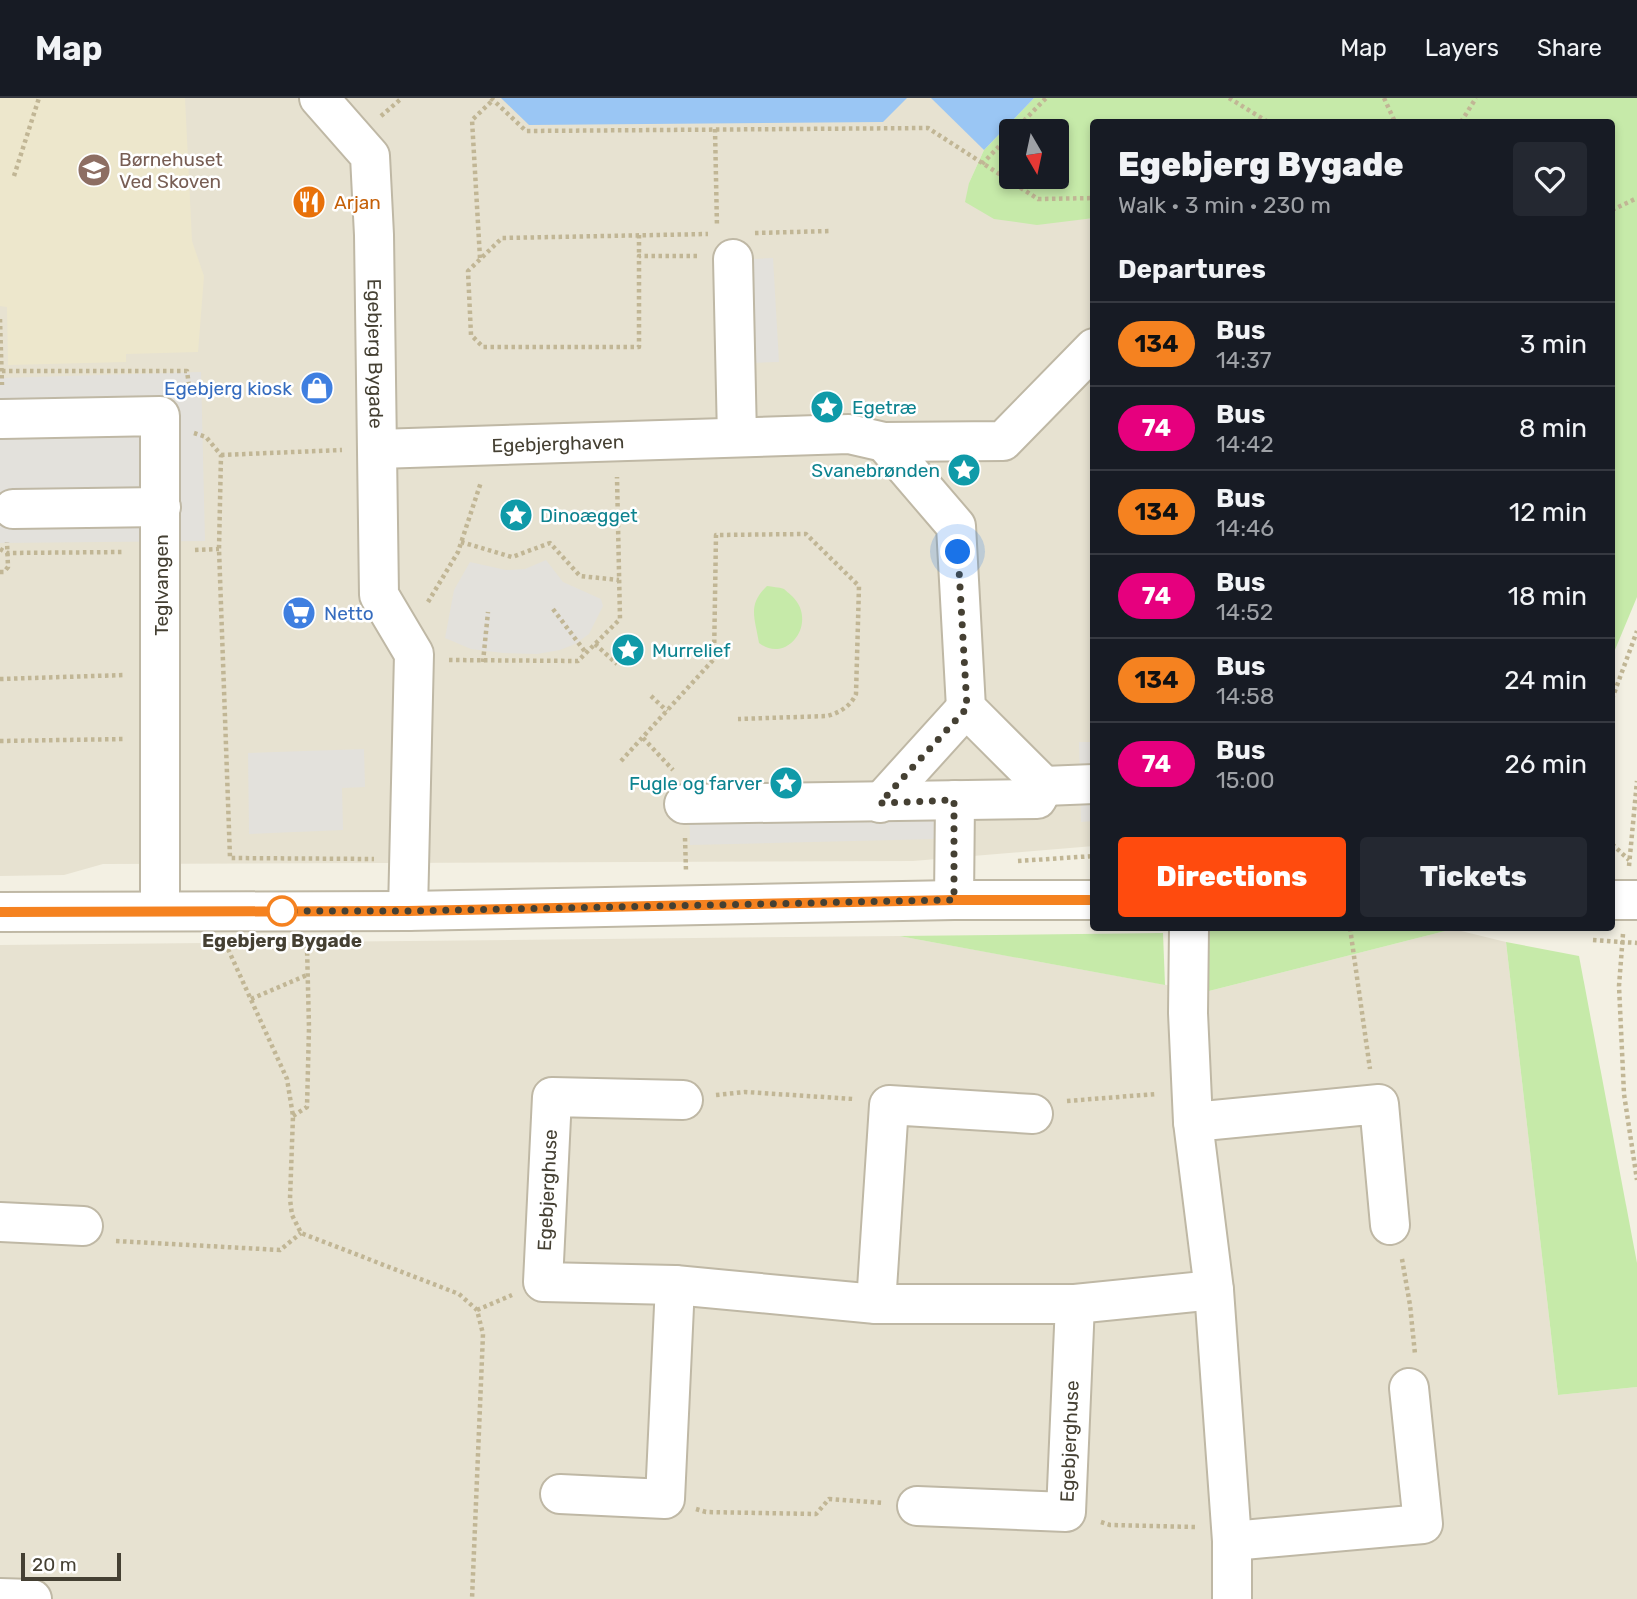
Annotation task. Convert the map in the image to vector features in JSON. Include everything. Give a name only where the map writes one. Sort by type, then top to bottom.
[{"type":"street","name":"Egebjerg Bygade","points":[[320,98],[370,156],[379,595],[414,654]]},
{"type":"street","points":[[724,245],[737,437]]},
{"type":"street","name":"Egebjerghaven","points":[[378,449],[849,434],[884,442],[1003,441],[1090,352]]},
{"type":"street","name":"Teglvangen","points":[[2,419],[160,416],[160,911]]},
{"type":"street","points":[[884,442],[956,526],[967,708],[1044,786],[1090,784]]},
{"type":"street","points":[[13,509],[161,507]]},
{"type":"street","points":[[408,911],[414,654]]},
{"type":"street","points":[[880,803],[967,708]]},
{"type":"street","points":[[684,804],[1037,799],[1044,786]]},
{"type":"street","points":[[954,800],[954,900]]},
{"type":"street","points":[[0,912],[408,911],[954,900],[1090,900]]},
{"type":"street","points":[[1615,900],[1637,900]]},
{"type":"street","points":[[1189,931],[1188,1013],[1192,1107],[1214,1290],[1232,1541],[1232,1599]]},
{"type":"street","name":"Egebjerghuse","points":[[682,1100],[552,1097],[543,1282],[674,1285],[876,1304],[1075,1304],[1214,1290]]},
{"type":"street","points":[[1192,1107],[1379,1104],[1390,1225]]},
{"type":"street","points":[[876,1304],[889,1105],[1033,1114]]},
{"type":"street","points":[[0,1222],[83,1226]]},
{"type":"street","points":[[560,1494],[665,1499],[674,1285]]},
{"type":"street","name":"Egebjerghuse","points":[[917,1506],[1066,1511],[1075,1304]]},
{"type":"street","points":[[1232,1541],[1423,1524],[1412,1374]]},
{"type":"street","points":[[0,1598],[32,1599]]},
{"type":"path","points":[[14,176],[38,98]]},
{"type":"path","points":[[379,118],[402,98]]},
{"type":"path","points":[[1026,119],[1046,98]]},
{"type":"path","points":[[1229,98],[1263,119]]},
{"type":"path","points":[[1384,98],[1394,119]]},
{"type":"path","points":[[1463,119],[1476,98]]},
{"type":"path","points":[[480,259],[472,120],[492,99],[526,131],[928,128],[1038,199],[1090,198]]},
{"type":"path","points":[[715,130],[716,198]]},
{"type":"path","points":[[982,164],[999,146]]},
{"type":"path","points":[[1615,209],[1637,198]]},
{"type":"path","points":[[639,256],[831,231]]},
{"type":"path","points":[[639,235],[639,347],[483,347],[471,335],[468,271],[502,238],[639,235],[724,245]]},
{"type":"path","points":[[0,319],[2,419]]},
{"type":"path","points":[[414,654],[457,661],[578,661],[620,618],[616,441]]},
{"type":"path","points":[[428,602],[461,542],[492,445]]},
{"type":"path","points":[[378,449],[221,455],[219,549],[230,858],[409,859]]},
{"type":"path","points":[[621,761],[715,659],[716,535],[806,534],[859,586],[856,694],[853,701],[837,713],[827,716],[738,719]]},
{"type":"path","points":[[461,542],[512,557],[550,543],[580,576],[619,580]]},
{"type":"path","points":[[0,549],[7,553],[219,549]]},
{"type":"path","points":[[553,609],[586,653]]},
{"type":"path","points":[[483,662],[488,612]]},
{"type":"path","points":[[1615,691],[1637,631]]},
{"type":"path","points":[[595,644],[617,664]]},
{"type":"path","points":[[0,679],[160,674]]},
{"type":"path","points":[[651,696],[667,711]]},
{"type":"path","points":[[0,741],[160,739]]},
{"type":"path","points":[[1615,847],[1630,860],[1637,781]]},
{"type":"path","points":[[293,1116],[307,1107],[308,911]]},
{"type":"path","points":[[1350,931],[1370,1071],[1379,1104]]},
{"type":"path","points":[[1593,940],[1637,943]]},
{"type":"path","points":[[228,949],[287,1079],[293,1116],[290,1199],[292,1215],[302,1233],[459,1294],[477,1310],[483,1334],[472,1599]]},
{"type":"path","points":[[1622,952],[1619,986],[1624,1094],[1637,1180]]},
{"type":"path","points":[[251,999],[307,975]]},
{"type":"path","points":[[682,1100],[745,1092],[846,1097],[889,1105]]},
{"type":"path","points":[[1033,1114],[1043,1102],[1192,1107]]},
{"type":"path","points":[[1390,1225],[1403,1262],[1412,1374]]},
{"type":"path","points":[[83,1226],[83,1239],[280,1250],[302,1233]]},
{"type":"path","points":[[665,1499],[706,1512],[816,1514],[829,1499],[917,1506]]},
{"type":"path","points":[[1066,1511],[1110,1525],[1185,1527]]},
{"type":"shaded area","points":[[0,98],[1034,98],[1014,119],[999,119],[999,134],[984,150],[969,183],[1067,220],[1090,218],[1090,846],[913,861],[103,864],[64,875],[0,876]]},
{"type":"shaded area","name":"Børnehuset Ved Skoven","points":[[0,98],[185,98],[192,241],[204,276],[198,352],[126,354],[126,362],[8,365],[7,307],[0,306]]},
{"type":"shaded area","points":[[773,258],[779,362],[724,364],[719,261]]},
{"type":"shaded area","points":[[201,372],[205,541],[0,543],[0,378]]},
{"type":"shaded area","points":[[546,560],[563,582],[601,599],[603,606],[589,634],[560,650],[537,654],[471,649],[445,638],[454,590],[470,562],[506,570],[525,569]]},
{"type":"shaded area","points":[[1079,742],[1090,742],[1090,821],[1081,822]]},
{"type":"shaded area","points":[[364,749],[365,787],[342,788],[343,830],[249,834],[248,753]]},
{"type":"shaded area","points":[[933,786],[934,839],[690,845],[689,792]]},
{"type":"shaded area","points":[[1445,931],[1461,931],[1506,942],[1558,1395],[1637,1387],[1637,1599],[0,1599],[0,945],[899,936],[1205,992]]},
{"type":"green space","points":[[1034,98],[1637,98],[1637,597],[1615,650],[1615,119],[1090,119],[1090,218],[1037,225],[994,219],[965,202],[969,183],[984,150],[999,134],[999,189],[1069,189],[1069,119],[1014,119]]},
{"type":"green space","points":[[767,586],[784,589],[791,595],[799,606],[802,617],[796,638],[780,649],[759,643],[754,619],[757,599]]},
{"type":"green space","points":[[1202,931],[1445,931],[1205,992]]},
{"type":"green space","points":[[1163,933],[1165,985],[899,936]]},
{"type":"green space","points":[[1506,942],[1579,956],[1637,1263],[1637,1387],[1558,1395]]},
{"type":"water","points":[[501,98],[907,98],[883,122],[529,125]]},
{"type":"water","points":[[931,98],[1034,98],[1014,119],[999,119],[999,134],[984,150]]},
{"type":"bus line","name":"134","points":[[0,912],[408,911],[954,900],[1090,900]]},
{"type":"place","name":"Børnehuset Ved Skoven","points":[[94,170]]},
{"type":"place","name":"Arjan","points":[[309,202]]},
{"type":"place","name":"Egebjerg kiosk","points":[[317,388]]},
{"type":"place","name":"Egetræ","points":[[827,407]]},
{"type":"place","name":"Svanebrønden","points":[[964,470]]},
{"type":"place","name":"Dinoægget","points":[[516,515]]},
{"type":"place","name":"Netto","points":[[299,613]]},
{"type":"place","name":"Murrelief","points":[[628,650]]},
{"type":"place","name":"Fugle og farver","points":[[786,783]]},
{"type":"place","name":"Egebjerg Bygade","points":[[282,911]]},
{"type":"route","points":[[282,911],[954,900],[954,800],[880,803],[967,708],[958,552]]}]
